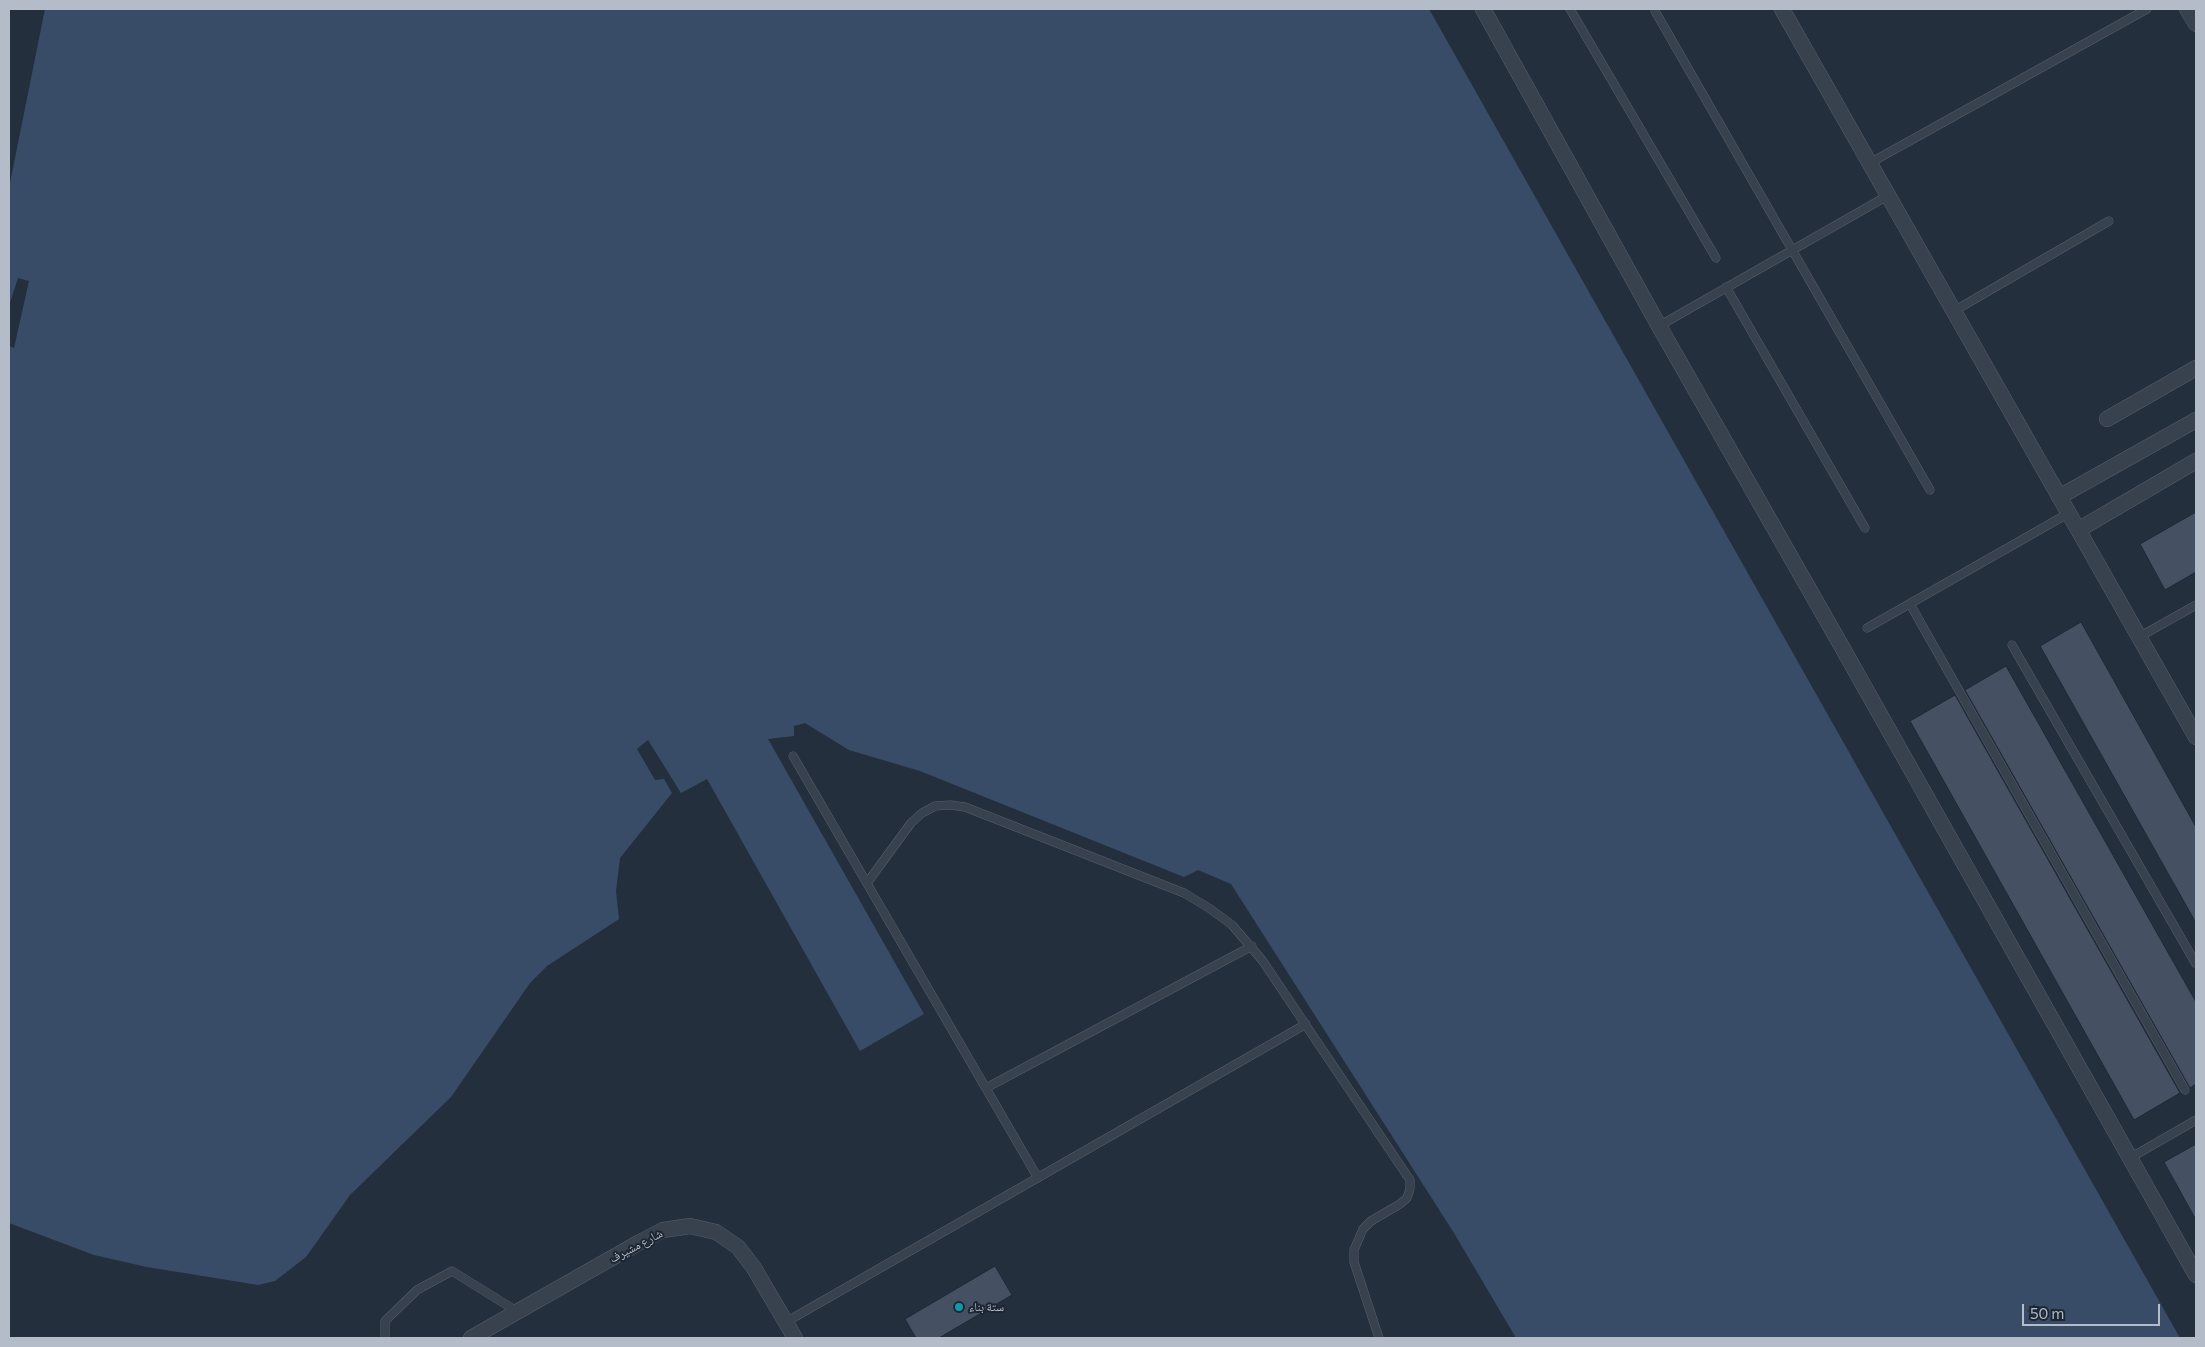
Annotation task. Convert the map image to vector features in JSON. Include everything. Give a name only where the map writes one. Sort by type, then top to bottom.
[{"type":"street","points":[[1483,9],[1658,326],[1842,647],[2196,1275]]},
{"type":"street","points":[[1782,9],[2196,737]]},
{"type":"street","points":[[2187,9],[2196,24]]},
{"type":"street","points":[[2107,419],[2196,368]]},
{"type":"street","points":[[2059,497],[2196,420]]},
{"type":"street","points":[[2078,530],[2196,461]]},
{"type":"street","name":"شارع مشيرف","points":[[472,1338],[664,1230],[690,1226],[716,1232],[738,1247],[754,1268],[795,1338]]},
{"type":"lane","points":[[1570,9],[1716,258]]},
{"type":"lane","points":[[1870,162],[2148,9]]},
{"type":"lane","points":[[1655,11],[1930,490]]},
{"type":"lane","points":[[1658,326],[1889,195]]},
{"type":"lane","points":[[1954,311],[2109,221]]},
{"type":"lane","points":[[1726,287],[1865,528]]},
{"type":"lane","points":[[1867,628],[2069,513]]},
{"type":"lane","points":[[1910,604],[2185,1090]]},
{"type":"lane","points":[[2139,637],[2196,604]]},
{"type":"lane","points":[[2012,645],[2196,964]]},
{"type":"lane","points":[[793,756],[1038,1178]]},
{"type":"lane","points":[[867,883],[911,823],[935,806],[950,805],[965,807],[1184,893],[1209,908],[1224,920],[1252,946],[1410,1180],[1407,1198],[1371,1221],[1363,1229],[1354,1250],[1354,1262],[1379,1338]]},
{"type":"lane","points":[[986,1088],[1252,946]]},
{"type":"lane","points":[[786,1322],[1306,1024]]},
{"type":"lane","points":[[2130,1158],[2196,1120]]},
{"type":"lane","points":[[385,1338],[385,1321],[416,1290],[452,1271],[518,1312]]},
{"type":"water","points":[[45,9],[1429,9],[2180,1338],[1516,1338],[1454,1233],[1231,884],[1198,870],[1184,877],[920,771],[849,750],[805,723],[794,726],[794,736],[768,739],[924,1014],[860,1051],[707,779],[681,793],[648,740],[637,749],[655,780],[664,779],[672,793],[620,858],[616,891],[619,919],[547,966],[530,983],[451,1097],[350,1195],[306,1257],[275,1281],[258,1285],[147,1267],[94,1255],[9,1223],[9,346],[14,348],[29,281],[18,278],[9,306],[9,188]]},
{"type":"building","points":[[2196,512],[2196,572],[2165,590],[2140,544]]},
{"type":"building","points":[[2081,622],[2196,827],[2196,923],[2040,646]]},
{"type":"building","points":[[2006,666],[2196,1002],[2196,1084],[2190,1088],[1965,690]]},
{"type":"building","points":[[1955,695],[2180,1093],[2134,1120],[1910,721]]},
{"type":"building","points":[[2196,1144],[2196,1220],[2164,1162]]},
{"type":"building","name":"ستة بناء","points":[[995,1266],[1012,1295],[939,1338],[916,1338],[905,1319]]},
{"type":"place","name":"ستة بناء","points":[[959,1307]]}]
